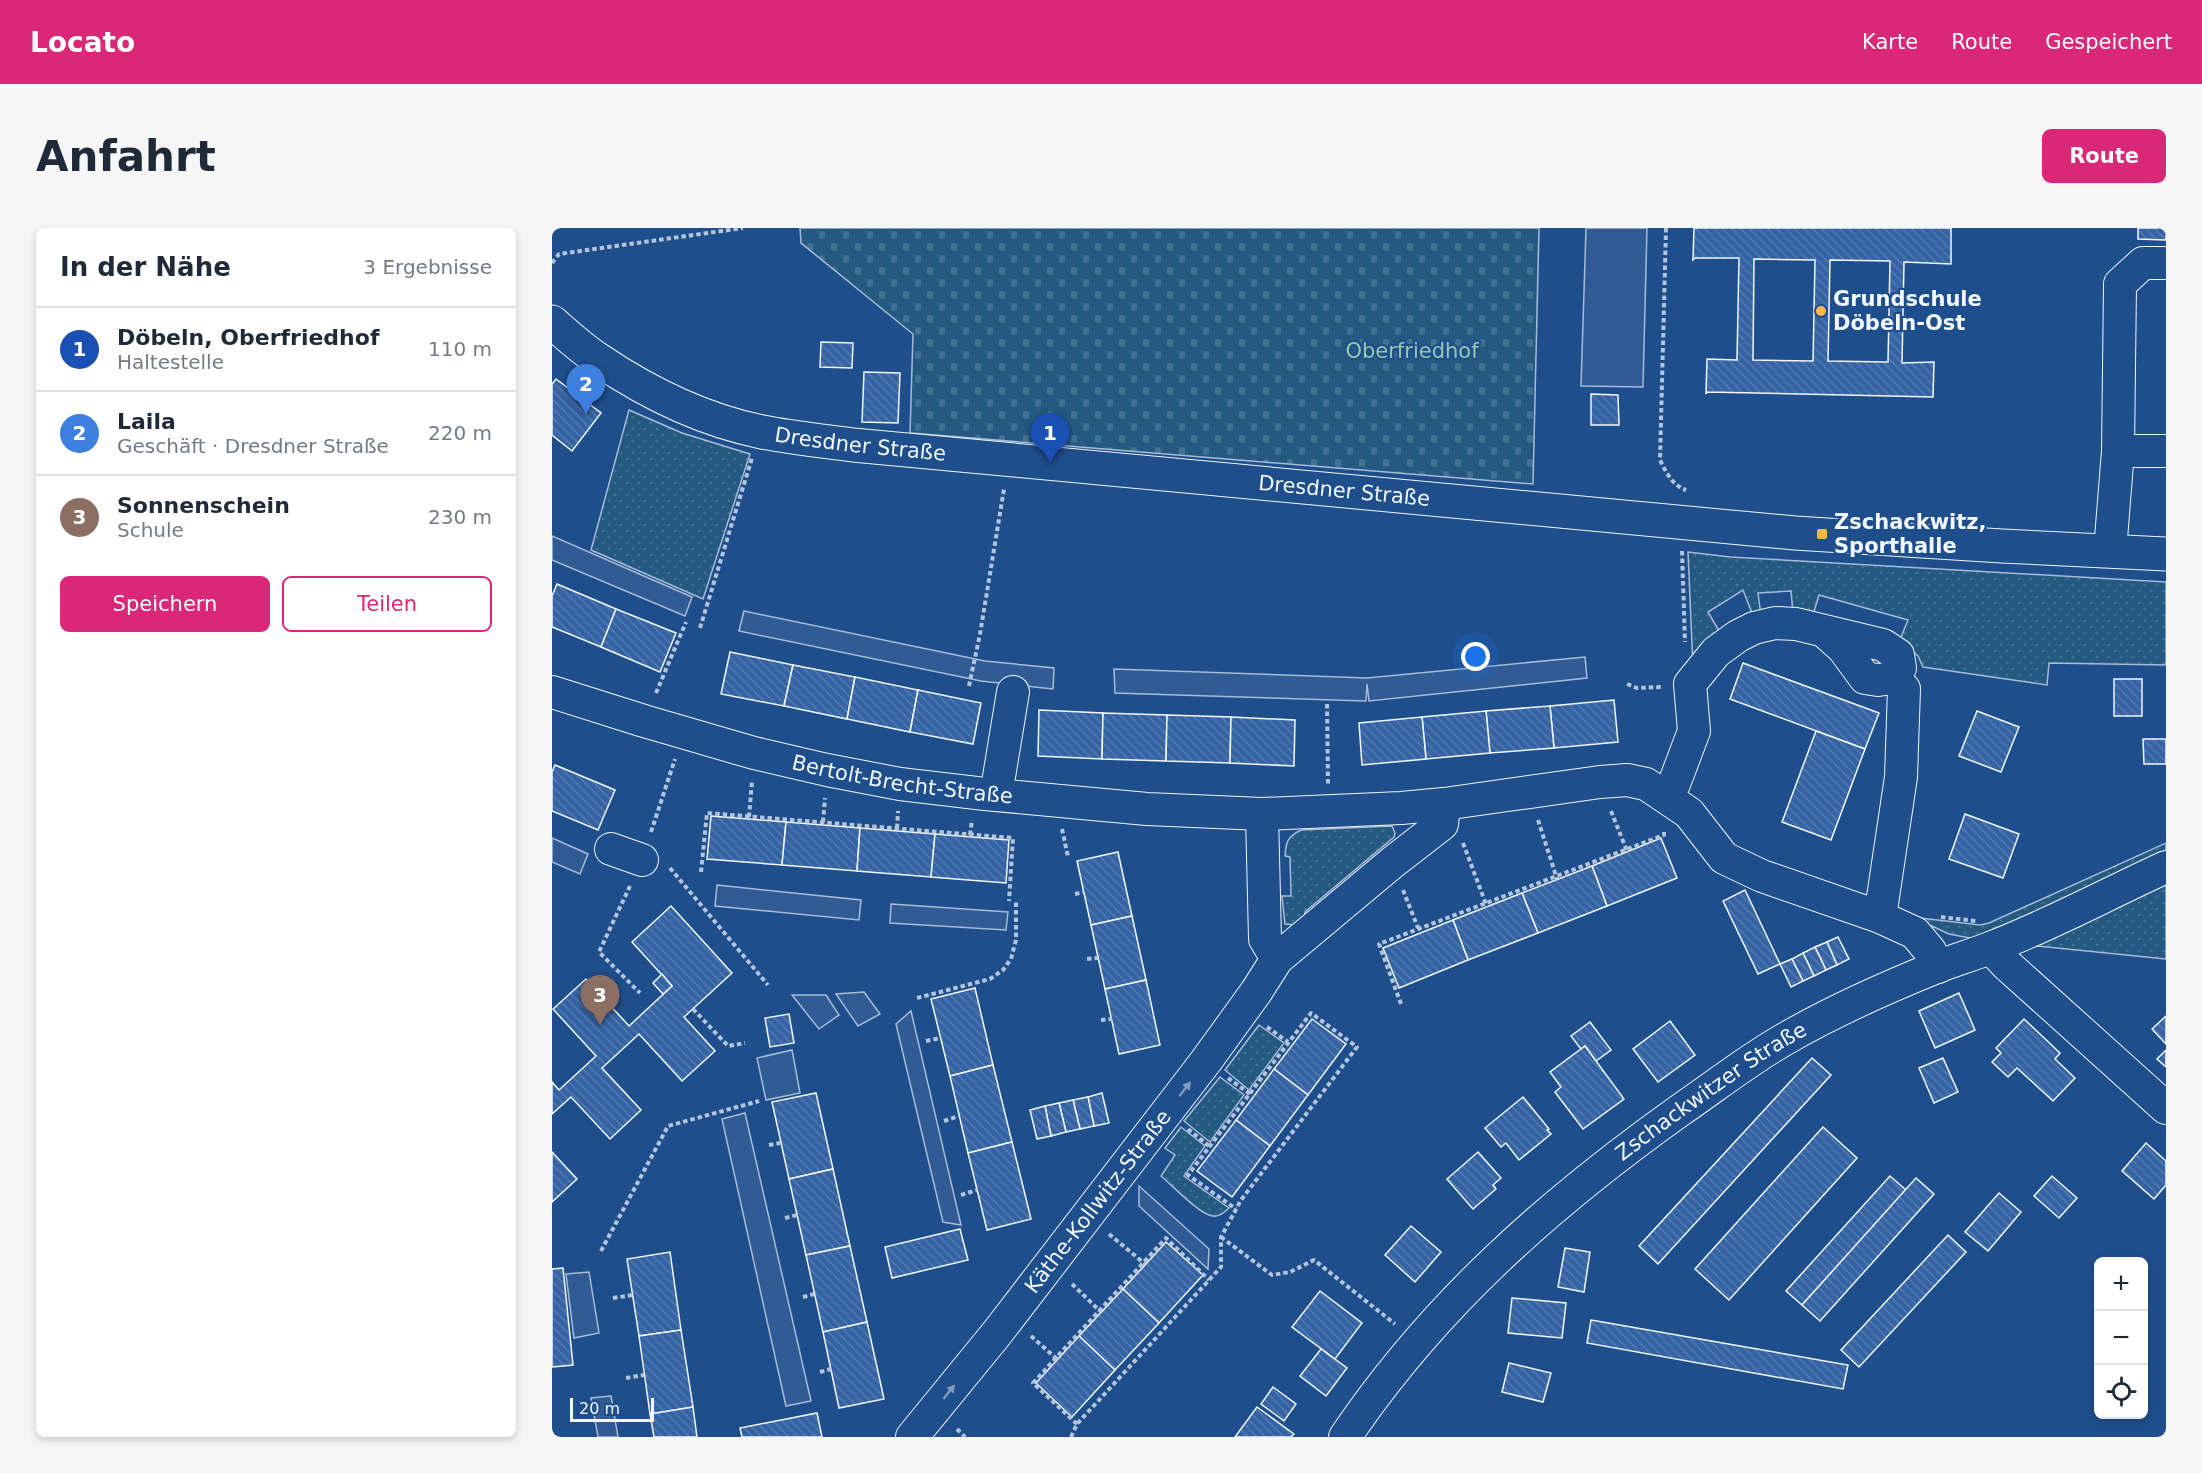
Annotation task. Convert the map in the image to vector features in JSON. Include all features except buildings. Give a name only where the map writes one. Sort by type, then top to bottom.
[{"type":"main road","name":"Dresdner Straße","points":[[552,322],[597,359],[666,399],[708,417],[760,432],[853,445],[1795,533],[2166,554]]},
{"type":"street","points":[[2110,551],[2118,450],[2120,284],[2143,263],[2166,263]]},
{"type":"street","points":[[2118,450],[2166,451]]},
{"type":"street","points":[[1667,798],[1694,731],[1690,684],[1716,652],[1754,628],[1775,623],[1796,624],[1824,632],[1843,648],[1865,678],[1878,680],[1893,678],[1904,689],[1901,777],[1880,917]]},
{"type":"street","name":"Bertolt-Brecht-Straße","points":[[552,692],[644,722],[754,753],[900,784],[1147,809],[1262,814]]},
{"type":"street","points":[[996,795],[1012,692]]},
{"type":"street","points":[[1276,959],[1265,939],[1262,814],[1446,804],[1528,790],[1627,780],[1646,784],[1689,813],[1724,858],[1762,876],[1880,917],[1915,933],[1930,951],[1938,967]]},
{"type":"street","name":"Käthe-Kollwitz-Straße","points":[[912,1437],[989,1342],[1206,1061],[1256,992],[1276,959],[1442,824],[1446,804]]},
{"type":"street","points":[[611,849],[654,862]]},
{"type":"street","name":"Zschackwitzer Straße","points":[[1345,1437],[1417,1342],[1476,1277],[1526,1231],[1627,1148],[1783,1040],[1836,1012],[1938,967],[1985,934],[2166,867]]},
{"type":"street","points":[[1985,934],[2007,965],[2166,1108]]},
{"type":"path","points":[[552,263],[560,254],[743,228]]},
{"type":"path","points":[[1666,228],[1660,460],[1668,476],[1679,488],[1690,492],[1682,545],[1682,590],[1690,684]]},
{"type":"path","points":[[700,628],[760,432]]},
{"type":"path","points":[[969,686],[999,525],[1006,459]]},
{"type":"path","points":[[644,722],[686,622]]},
{"type":"path","points":[[1327,704],[1329,812]]},
{"type":"path","points":[[1600,782],[1627,851]]},
{"type":"path","points":[[1528,790],[1557,878]]},
{"type":"path","points":[[640,993],[599,952],[654,862],[664,791]]},
{"type":"path","points":[[1401,1004],[1379,944],[1418,928],[1487,905],[1664,835],[1661,814],[1667,798]]},
{"type":"path","points":[[1446,804],[1487,905]]},
{"type":"path","points":[[701,872],[707,813],[1012,838],[1009,902]]},
{"type":"path","points":[[897,828],[898,814]]},
{"type":"path","points":[[970,835],[971,827]]},
{"type":"path","points":[[1062,828],[1068,857]]},
{"type":"path","points":[[654,862],[768,985]]},
{"type":"path","points":[[1393,862],[1418,928]]},
{"type":"path","points":[[1075,894],[1084,892]]},
{"type":"path","points":[[917,998],[990,979],[1003,970],[1011,958],[1016,940],[1016,902]]},
{"type":"path","points":[[1934,917],[1985,934]]},
{"type":"path","points":[[1087,959],[1098,958]]},
{"type":"path","points":[[693,1009],[729,1046],[746,1043]]},
{"type":"path","points":[[1071,1437],[1077,1424],[1221,1267],[1221,1237],[1236,1209],[1357,1047],[1311,1013],[1188,1175],[1236,1209]]},
{"type":"path","points":[[1101,1020],[1112,1019]]},
{"type":"path","points":[[1264,1025],[1288,1042]]},
{"type":"path","points":[[926,1041],[940,1038]]},
{"type":"path","points":[[601,1251],[668,1126],[759,1101]]},
{"type":"path","points":[[944,1121],[959,1116]]},
{"type":"path","points":[[769,1144],[780,1143]]},
{"type":"path","points":[[962,1195],[977,1190]]},
{"type":"path","points":[[785,1218],[797,1215]]},
{"type":"path","points":[[1087,1215],[1144,1264]]},
{"type":"path","points":[[1221,1237],[1272,1275],[1290,1272],[1314,1260],[1417,1342]]},
{"type":"path","points":[[1077,1424],[1033,1383],[1166,1238],[1209,1280]]},
{"type":"path","points":[[1050,1263],[1100,1312]]},
{"type":"path","points":[[803,1297],[814,1294]]},
{"type":"path","points":[[613,1298],[633,1295]]},
{"type":"path","points":[[820,1372],[831,1369]]},
{"type":"path","points":[[626,1378],[644,1375]]},
{"type":"green space","name":"Oberfriedhof","points":[[800,228],[1539,228],[1533,484],[910,433],[913,334],[801,243]]},
{"type":"green space","points":[[629,410],[682,433],[750,454],[703,599],[591,550]]},
{"type":"green space","points":[[1688,552],[1730,557],[2166,582],[2166,665],[2049,663],[2047,685],[1923,667],[1918,656],[1900,640],[1908,620],[1819,595],[1812,618],[1793,613],[1791,591],[1758,593],[1761,616],[1754,618],[1743,590],[1708,612],[1722,636],[1693,667]]},
{"type":"green space","points":[[1392,826],[1394,837],[1305,912],[1304,919],[1296,925],[1285,924],[1282,896],[1291,896],[1290,857],[1285,856],[1285,851],[1288,840],[1293,835],[1301,830]]},
{"type":"green space","points":[[2166,843],[2166,857],[1975,939],[1949,934],[1912,917],[1980,925],[1989,923]]},
{"type":"green space","points":[[2166,883],[2166,959],[2027,945]]},
{"type":"green space","points":[[1259,1025],[1284,1043],[1249,1090],[1225,1070]]},
{"type":"green space","points":[[1220,1077],[1244,1095],[1210,1142],[1184,1121]]},
{"type":"green space","points":[[1181,1127],[1205,1146],[1184,1176],[1229,1208],[1220,1215],[1213,1216],[1201,1211],[1161,1176],[1175,1155],[1165,1148]]},
{"type":"shaded area","points":[[1586,228],[1647,228],[1643,387],[1581,386]]},
{"type":"shaded area","points":[[552,536],[692,597],[685,616],[552,560]]},
{"type":"shaded area","points":[[744,611],[985,661],[1054,668],[1053,689],[981,681],[739,631]]},
{"type":"shaded area","points":[[1585,657],[1587,678],[1369,701],[1367,684],[1366,701],[1115,693],[1114,669],[1367,678]]},
{"type":"shaded area","points":[[552,838],[588,854],[580,874],[552,862]]},
{"type":"shaded area","points":[[717,885],[861,900],[859,920],[715,906]]},
{"type":"shaded area","points":[[891,904],[1008,912],[1006,930],[890,923]]},
{"type":"shaded area","points":[[864,992],[880,1014],[858,1026],[836,994]]},
{"type":"shaded area","points":[[792,995],[826,995],[839,1015],[819,1029]]},
{"type":"shaded area","points":[[911,1011],[961,1225],[943,1222],[896,1024]]},
{"type":"shaded area","points":[[792,1050],[800,1093],[766,1100],[757,1058]]},
{"type":"shaded area","points":[[745,1113],[811,1401],[786,1406],[722,1119]]},
{"type":"shaded area","points":[[1139,1186],[1209,1249],[1208,1269],[1139,1206]]},
{"type":"shaded area","points":[[589,1272],[599,1333],[574,1338],[566,1274]]},
{"type":"shaded area","points":[[611,1396],[618,1437],[598,1437],[591,1398]]},
{"type":"place","name":"Grundschule Döbeln-Ost","points":[[1821,311]]},
{"type":"place","name":"Laila","points":[[586,414]]},
{"type":"place","name":"Döbeln, Oberfriedhof","points":[[1050,463]]},
{"type":"place","name":"Zschackwitz, Sporthalle","points":[[1822,534]]},
{"type":"place","name":"Sonnenschein","points":[[600,1025]]}]
